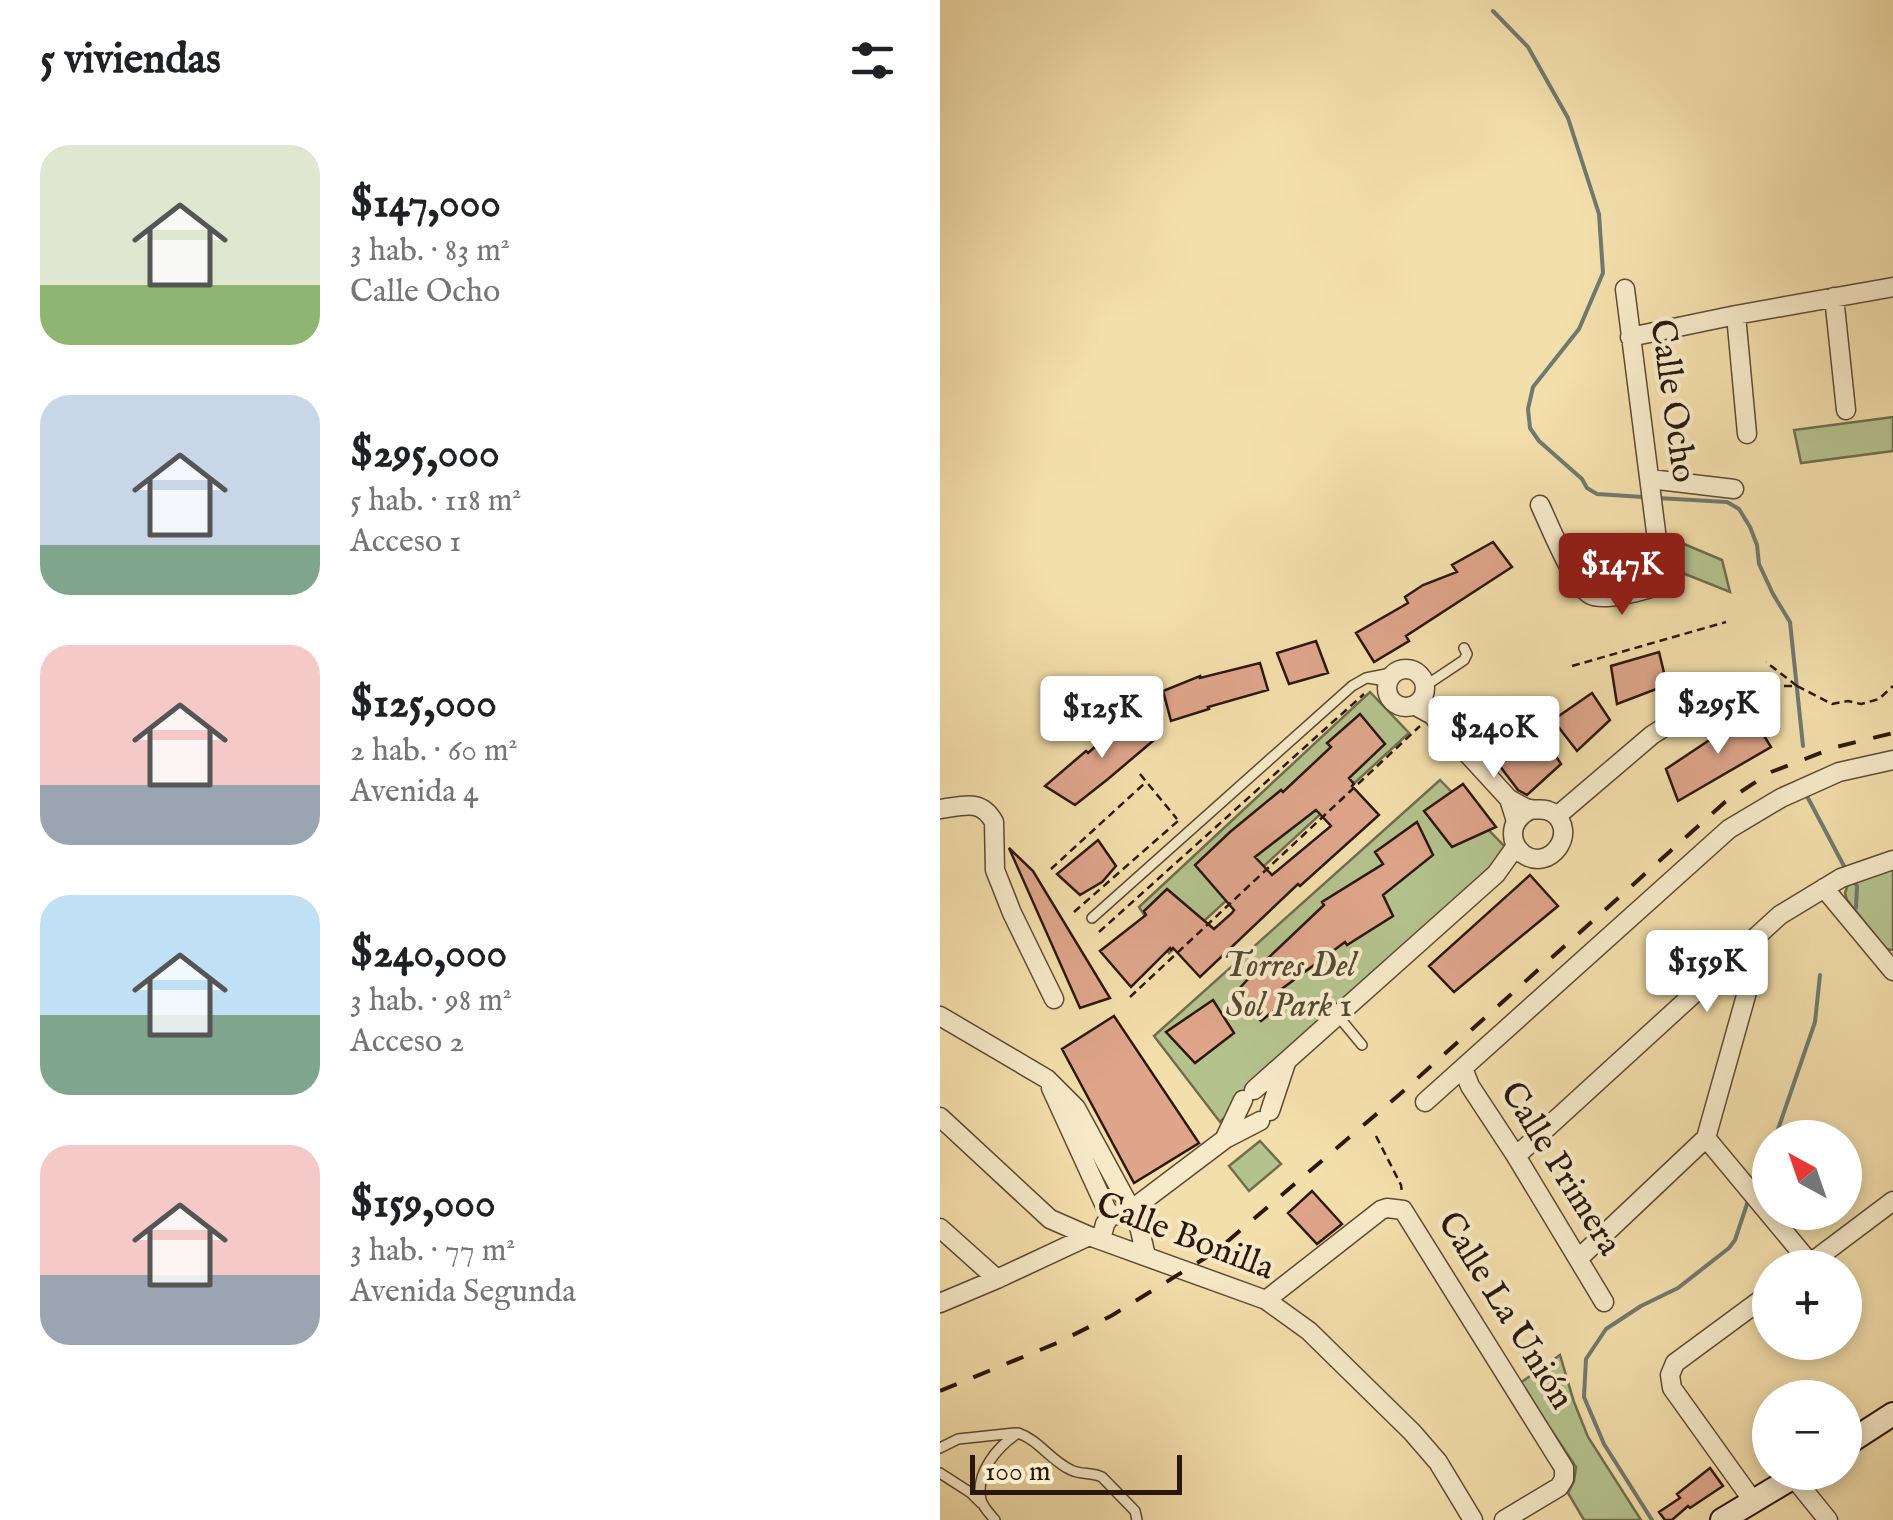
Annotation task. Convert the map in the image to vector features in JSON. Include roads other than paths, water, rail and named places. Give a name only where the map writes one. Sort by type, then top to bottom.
[{"type":"main road","points":[[1862,1434],[1893,1414]]},
{"type":"main road","points":[[1722,1520],[1772,1490]]},
{"type":"street","name":"Calle Ocho","points":[[1540,505],[1576,579],[1594,598],[1661,584],[1624,288]]},
{"type":"street","points":[[1630,338],[1736,314],[1893,288]]},
{"type":"street","points":[[1834,297],[1846,410]]},
{"type":"street","points":[[1736,314],[1748,434]]},
{"type":"street","points":[[1651,491],[1734,489]]},
{"type":"street","points":[[1418,699],[1406,707],[1393,701],[1384,684],[1410,669],[1418,672],[1418,699],[1523,815]]},
{"type":"street","points":[[1557,816],[1652,735],[1729,686]]},
{"type":"street","points":[[1426,1102],[1730,829],[1781,798],[1839,772],[1893,760]]},
{"type":"street","points":[[940,809],[970,805],[986,809],[991,816],[995,870],[1054,999]]},
{"type":"street","points":[[1540,808],[1557,816],[1563,830],[1560,845],[1550,856],[1543,858],[1522,851],[1513,829],[1523,815],[1540,808]]},
{"type":"street","points":[[1225,1139],[1249,1096],[1522,851]]},
{"type":"street","points":[[1516,1156],[1780,916],[1824,888],[1893,860]]},
{"type":"street","points":[[1824,888],[1893,971]]},
{"type":"street","points":[[1578,1259],[1706,1138],[1747,992],[1748,975],[1740,952]]},
{"type":"street","points":[[940,1016],[1047,1078],[1076,1108],[1138,1222],[1146,1256]]},
{"type":"street","points":[[940,1303],[1095,1238],[1110,1217],[1131,1210],[1225,1139],[1265,1116],[1286,1063]]},
{"type":"street","name":"Calle Primera","points":[[1463,1068],[1470,1086],[1604,1302]]},
{"type":"street","points":[[1047,1078],[1110,1217]]},
{"type":"street","name":"Calle Bonilla","points":[[940,1117],[1050,1219],[1266,1300],[1309,1331],[1412,1432],[1438,1462],[1474,1520]]},
{"type":"street","points":[[1706,1138],[1796,1250]]},
{"type":"street","points":[[1827,1250],[1893,1201]]},
{"type":"street","name":"Calle La Unión","points":[[1266,1300],[1382,1210],[1403,1210],[1564,1468],[1560,1487],[1504,1520]]},
{"type":"street","points":[[940,1228],[998,1279]]},
{"type":"street","points":[[1752,1306],[1675,1363],[1670,1375],[1672,1388],[1753,1501]]},
{"type":"street","points":[[1808,1490],[1828,1520]]},
{"type":"lane","points":[[1418,699],[1464,660],[1464,648]]},
{"type":"lane","points":[[1366,678],[1384,684]]},
{"type":"lane","points":[[1092,918],[1352,686],[1366,678],[1384,684]]},
{"type":"lane","points":[[1338,1016],[1362,1046]]},
{"type":"lane","points":[[981,1503],[987,1464],[1003,1443],[1018,1433]]},
{"type":"lane","points":[[940,1448],[958,1440],[1018,1433],[1030,1437],[1072,1470],[1102,1477],[1135,1511],[1137,1520]]},
{"type":"lane","points":[[940,1473],[972,1493],[994,1520]]},
{"type":"waterway","points":[[1493,11],[1528,47],[1568,118],[1599,214],[1603,273],[1579,329],[1533,387],[1528,409],[1530,428],[1587,488],[1597,494],[1643,497]]},
{"type":"waterway","points":[[1658,498],[1727,502],[1739,509],[1750,527],[1759,564],[1790,622],[1803,746]]},
{"type":"waterway","points":[[1808,798],[1845,868]]},
{"type":"waterway","points":[[1854,881],[1856,908]]},
{"type":"waterway","points":[[1781,1120],[1815,1022],[1820,975]]},
{"type":"waterway","points":[[1652,1520],[1604,1444],[1584,1397],[1586,1359],[1606,1329],[1678,1288],[1729,1248],[1748,1201]]},
{"type":"railway","points":[[940,1391],[1057,1343],[1111,1316],[1215,1252],[1400,1094],[1725,802],[1771,772],[1836,747],[1893,733]]},
{"type":"park label","name":"Torres Del Sol Park 1","points":[[1289,986]]}]
